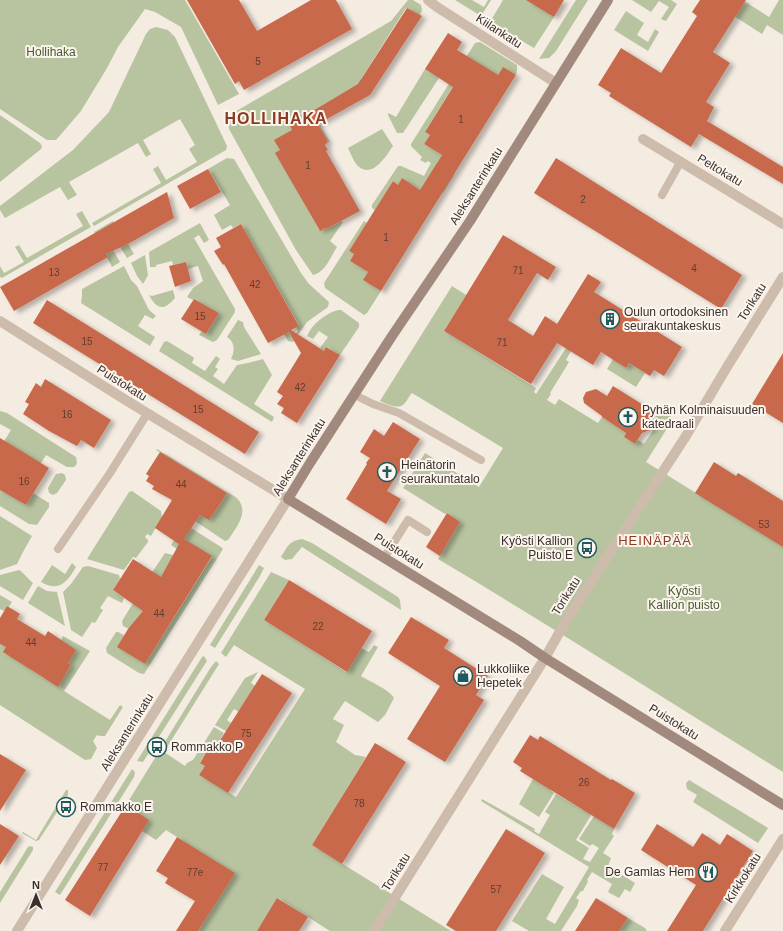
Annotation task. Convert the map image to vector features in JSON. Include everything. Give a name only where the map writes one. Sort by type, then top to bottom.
[{"type":"main road","name":"Aleksanterinkatu","points":[[288,499],[310,463],[470,221],[608,0]]},
{"type":"main road","name":"Puistokatu","points":[[288,499],[520,641],[783,805]]},
{"type":"street","name":"Kiilankatu","points":[[428,0],[556,83]]},
{"type":"street","name":"Peltokatu","points":[[643,139],[783,224]]},
{"type":"street","name":"Torikatu","points":[[374,931],[545,658],[567,619],[686,436],[783,278]]},
{"type":"street","name":"Puistokatu","points":[[0,321],[147,414],[288,499]]},
{"type":"street","name":"Aleksanterinkatu","points":[[17,931],[288,499]]},
{"type":"street","name":"Kirkkokatu","points":[[725,931],[783,839]]},
{"type":"lane","points":[[662,195],[681,161]]},
{"type":"lane","points":[[355,395],[373,404],[399,413],[481,460]]},
{"type":"lane","points":[[58,549],[110,473],[147,414]]},
{"type":"lane","points":[[384,558],[408,520],[427,532]]},
{"type":"green space","name":"Hollihaka","points":[[0,0],[185,0],[239,94],[218,105],[181,27],[155,12],[145,9],[118,47],[81,111],[56,140],[47,140],[0,109]]},
{"type":"green space","points":[[408,0],[413,0],[421,5],[422,10],[420,15],[406,8],[361,79],[361,83],[323,105],[330,117],[319,123],[330,142],[328,142],[310,110],[288,122],[292,130],[280,150],[276,153],[319,230],[326,229],[341,221],[343,222],[330,241],[337,247],[324,268],[317,274],[313,275],[296,250],[229,129],[228,118],[233,113],[391,21]]},
{"type":"green space","points":[[455,0],[472,0],[484,7],[488,0],[491,0],[481,16]]},
{"type":"green space","points":[[503,0],[537,0],[554,17],[534,48],[490,22]]},
{"type":"green space","points":[[576,0],[588,0],[556,51],[549,58],[539,59]]},
{"type":"green space","points":[[632,0],[671,0],[677,4],[666,21],[661,19],[669,7],[659,1],[651,12]]},
{"type":"green space","points":[[779,0],[783,0],[783,35],[767,25],[762,34],[734,16],[744,1],[769,17]]},
{"type":"green space","points":[[626,11],[644,23],[637,35],[648,42],[655,29],[659,32],[648,51],[614,30]]},
{"type":"green space","points":[[156,27],[168,30],[175,37],[227,146],[226,150],[94,226],[92,223],[161,183],[153,169],[158,166],[166,180],[197,162],[189,149],[195,145],[180,119],[143,140],[151,154],[146,157],[138,143],[69,182],[77,195],[68,200],[60,187],[5,218],[0,210],[0,206],[73,150],[109,112],[146,34],[150,29]]},
{"type":"green space","points":[[480,42],[517,65],[516,75],[503,68],[498,75],[463,62],[475,43]]},
{"type":"green space","points":[[425,69],[439,78],[403,133],[397,133],[388,113],[396,117]]},
{"type":"green space","points":[[452,79],[457,80],[425,132],[430,135],[424,144],[442,155],[437,163],[455,174],[443,193],[426,182],[420,190],[402,179],[398,185],[393,181],[375,210],[372,208],[372,205],[398,166],[424,176],[431,163],[427,161],[426,163],[420,160],[422,157],[411,146],[411,144]]},
{"type":"green space","points":[[0,115],[40,143],[42,146],[41,149],[0,182]]},
{"type":"green space","points":[[382,129],[393,146],[379,164],[369,170],[364,170],[354,161],[348,148]]},
{"type":"green space","points":[[227,158],[234,159],[301,273],[309,284],[329,302],[328,307],[307,322],[293,342],[288,341],[284,334],[289,332],[291,336],[298,332],[296,327],[299,325],[241,224],[233,228],[231,225],[222,230],[214,215],[230,205],[208,169]]},
{"type":"green space","points":[[82,211],[91,227],[2,278],[0,277],[0,266],[4,273],[24,262],[15,247],[19,245],[27,258],[83,226],[76,214]]},
{"type":"green space","points":[[113,221],[134,254],[127,258],[113,235],[106,238],[120,262],[112,267],[94,232]]},
{"type":"green space","points":[[364,221],[367,223],[349,251],[354,254],[350,261],[368,272],[364,280],[381,291],[367,313],[364,315],[325,288],[324,283]]},
{"type":"green space","points":[[200,223],[209,240],[204,243],[199,235],[194,238],[235,309],[235,312],[217,340],[213,342],[199,335],[202,331],[206,334],[219,313],[194,299],[193,300],[187,297],[193,288],[203,281],[198,266],[188,269],[186,262],[173,265],[172,261],[156,265],[156,267],[150,267],[149,252]]},
{"type":"green space","points":[[145,255],[148,275],[143,284],[137,276],[131,263]]},
{"type":"green space","points":[[124,266],[131,280],[137,286],[149,310],[156,316],[153,319],[145,315],[138,326],[155,337],[150,346],[81,303],[82,289]]},
{"type":"green space","name":"Kyösti Kallion puisto","points":[[452,286],[466,295],[444,331],[536,388],[534,392],[536,394],[566,348],[571,351],[566,360],[569,362],[547,400],[555,405],[559,399],[598,423],[602,417],[626,433],[624,437],[635,444],[638,440],[644,444],[654,429],[654,421],[660,410],[673,419],[646,462],[783,547],[783,772],[438,559],[460,522],[403,488],[425,453],[479,487],[503,448],[412,393],[402,406],[392,406],[380,401]]},
{"type":"green space","points":[[173,290],[175,298],[164,307],[155,304],[149,295],[152,296]]},
{"type":"green space","points":[[338,310],[341,310],[359,323],[359,327],[340,355],[327,347],[324,351],[320,348],[328,337],[319,331],[313,339],[307,336],[312,327],[320,320]]},
{"type":"green space","points":[[238,320],[243,322],[244,327],[261,354],[238,361],[231,359],[234,347],[232,341],[227,337]]},
{"type":"green space","points":[[167,341],[193,357],[192,363],[205,371],[216,356],[220,359],[215,367],[218,369],[213,376],[224,384],[237,365],[263,359],[272,375],[254,404],[274,417],[272,422],[159,351],[164,342]]},
{"type":"green space","points":[[613,359],[626,368],[629,363],[645,373],[636,387],[607,369]]},
{"type":"green space","points":[[0,411],[7,413],[76,457],[76,465],[74,467],[67,467],[46,455],[41,463],[1,490],[26,505],[33,493],[49,503],[49,507],[37,525],[29,524],[0,506],[0,448],[11,430],[0,424]]},
{"type":"green space","points":[[157,449],[237,498],[241,503],[242,514],[240,520],[228,540],[225,541],[195,521],[200,515],[213,515],[227,493],[156,450]]},
{"type":"green space","points":[[62,473],[65,475],[66,480],[57,493],[53,495],[49,493],[48,488],[56,474]]},
{"type":"green space","points":[[132,491],[161,511],[162,517],[151,536],[147,534],[145,537],[148,542],[136,558],[133,557],[124,570],[87,559],[129,492]]},
{"type":"green space","points":[[0,516],[32,536],[17,564],[0,570]]},
{"type":"green space","points":[[181,528],[191,528],[223,549],[144,674],[139,673],[107,653],[106,648],[116,632],[118,632],[126,638],[122,650],[145,664],[212,557],[180,551],[171,545]]},
{"type":"green space","points":[[302,539],[312,543],[398,597],[400,600],[401,610],[302,547],[292,559],[285,560],[281,557],[291,543]]},
{"type":"green space","points":[[165,553],[173,555],[156,590],[147,580]]},
{"type":"green space","points":[[72,563],[76,567],[69,578],[62,584],[53,586],[41,582],[52,565],[65,574]]},
{"type":"green space","points":[[259,565],[264,568],[260,576],[215,648],[210,645]]},
{"type":"green space","points":[[88,566],[119,575],[120,579],[113,590],[124,598],[122,603],[108,596],[100,608],[103,610],[95,623],[92,622],[82,637],[71,630],[63,592],[71,584],[83,567]]},
{"type":"green space","points":[[19,570],[33,583],[23,600],[0,586],[0,575]]},
{"type":"green space","points":[[271,572],[289,580],[264,620],[346,672],[361,648],[369,652],[374,645],[378,647],[361,676],[384,689],[394,698],[385,715],[378,722],[345,701],[333,719],[344,725],[336,742],[355,755],[366,757],[312,845],[451,931],[330,931],[278,898],[257,931],[198,931],[234,873],[166,830],[156,840],[142,831],[148,820],[126,805],[216,661],[219,664],[164,752],[185,766],[193,760],[214,727],[224,733],[212,753],[207,751],[200,762],[205,766],[199,775],[236,797],[305,689],[234,645],[226,657],[221,653]]},
{"type":"green space","points":[[38,586],[47,591],[57,592],[65,626],[28,603]]},
{"type":"green space","points":[[140,592],[152,597],[131,630],[123,626],[122,621]]},
{"type":"green space","points":[[0,595],[12,602],[4,611],[0,609]]},
{"type":"green space","points":[[63,636],[90,651],[64,691],[110,720],[120,705],[123,707],[105,736],[97,735],[93,741],[97,748],[91,759],[85,760],[0,705],[0,644],[6,647],[31,670],[45,679],[62,671],[66,673],[71,666],[59,646]]},
{"type":"green space","points":[[204,656],[207,661],[143,762],[137,761],[202,657]]},
{"type":"green space","points":[[258,672],[251,683],[255,686],[239,712],[234,709],[227,720],[231,723],[226,731],[215,725],[245,678]]},
{"type":"green space","points":[[132,769],[135,772],[134,777],[60,895],[55,892]]},
{"type":"green space","points":[[533,779],[552,787],[550,790],[554,793],[539,817],[519,804]]},
{"type":"green space","points":[[689,780],[768,828],[758,843],[693,802],[697,795],[687,789],[686,783]]},
{"type":"green space","points":[[66,790],[68,790],[68,795],[39,840],[36,841],[22,833],[23,832],[36,840]]},
{"type":"green space","points":[[556,794],[583,810],[585,807],[593,812],[576,840],[589,848],[583,859],[590,862],[599,848],[592,844],[590,846],[579,839],[596,813],[598,819],[614,829],[612,834],[614,836],[603,853],[611,858],[608,866],[635,883],[630,892],[625,889],[619,898],[608,892],[612,884],[592,872],[583,891],[581,891],[576,898],[579,900],[577,906],[561,931],[529,931],[512,921],[542,874],[564,887],[546,919],[555,924],[589,867],[481,801],[482,799],[535,829],[534,831],[539,834],[550,815],[545,812]]},
{"type":"green space","points":[[30,846],[33,847],[33,850],[0,903],[0,892]]},
{"type":"green space","points":[[628,918],[645,928],[647,931],[619,931]]},
{"type":"building","points":[[187,0],[239,0],[257,31],[311,0],[336,0],[352,29],[244,90],[239,81],[235,84]]},
{"type":"building","points":[[526,0],[564,0],[554,17]]},
{"type":"building","points":[[700,0],[746,0],[713,52],[730,63],[706,102],[714,107],[707,121],[783,167],[783,184],[699,134],[691,147],[609,96],[611,93],[598,85],[621,48],[661,73],[697,16],[692,12]]},
{"type":"building","points":[[407,8],[422,16],[370,95],[318,124],[328,142],[325,145],[328,150],[326,151],[360,211],[320,231],[275,153],[280,150],[274,140],[292,130],[288,122],[310,110],[311,112],[358,84]]},
{"type":"building","points":[[448,33],[462,42],[457,50],[498,75],[503,67],[516,75],[381,291],[363,280],[368,272],[350,261],[354,254],[349,251],[393,181],[398,185],[402,178],[420,190],[442,155],[424,144],[430,135],[425,132],[453,87],[425,69]]},
{"type":"building","points":[[556,158],[742,275],[721,309],[534,193]]},
{"type":"building","points":[[208,169],[221,192],[190,209],[177,186]]},
{"type":"building","points":[[167,192],[174,218],[128,244],[106,254],[108,257],[14,311],[0,287]]},
{"type":"building","points":[[241,224],[299,326],[291,330],[324,351],[326,347],[340,355],[297,423],[281,413],[284,408],[277,404],[283,396],[277,392],[301,353],[289,332],[268,343],[224,264],[223,265],[214,251],[221,247],[216,238]]},
{"type":"building","points":[[503,235],[556,267],[548,280],[537,273],[508,320],[533,336],[545,316],[557,324],[588,274],[601,282],[594,292],[682,347],[664,376],[654,370],[650,376],[629,363],[626,368],[601,352],[593,365],[557,343],[531,384],[444,331]]},
{"type":"building","points":[[186,262],[191,281],[175,287],[169,266]]},
{"type":"building","points":[[194,299],[219,313],[206,334],[181,319]]},
{"type":"building","points":[[47,300],[259,432],[245,454],[33,323]]},
{"type":"building","points":[[783,353],[783,423],[752,404]]},
{"type":"building","points":[[45,379],[111,420],[94,448],[81,440],[77,446],[49,431],[23,414],[29,404],[25,402],[36,383],[41,387]]},
{"type":"building","name":"Pyhän Kolminaisuuden katedraali","points":[[613,386],[648,408],[646,411],[654,416],[650,421],[653,429],[642,433],[635,444],[624,437],[626,433],[584,403],[583,398],[586,392],[596,389],[607,396]]},
{"type":"building","name":"Heinätorin seurakuntatalo","points":[[393,422],[420,439],[387,491],[401,499],[386,524],[346,499],[370,458],[360,452],[374,429],[384,436]]},
{"type":"building","points":[[0,438],[49,468],[26,505],[0,490]]},
{"type":"building","points":[[160,452],[227,493],[209,520],[200,515],[184,539],[212,556],[145,664],[117,647],[128,629],[143,611],[113,590],[133,559],[161,577],[179,544],[155,528],[172,500],[152,489],[154,486],[146,481],[149,476],[146,474]]},
{"type":"building","points":[[714,462],[736,476],[738,473],[783,501],[783,547],[695,493]]},
{"type":"building","points":[[447,513],[460,522],[440,556],[426,547]]},
{"type":"building","points":[[289,580],[372,631],[347,672],[264,620]]},
{"type":"building","points":[[7,606],[20,614],[17,619],[45,636],[48,631],[76,650],[68,663],[71,665],[58,687],[3,652],[6,647],[0,644],[0,618]]},
{"type":"building","points":[[411,617],[449,640],[444,648],[488,676],[476,695],[484,700],[445,762],[407,739],[440,686],[388,653]]},
{"type":"building","points":[[262,674],[292,693],[228,793],[199,775],[205,766],[200,763],[207,751],[212,753]]},
{"type":"building","points":[[530,735],[538,740],[540,736],[611,780],[612,779],[635,793],[614,829],[520,771],[522,768],[513,762]]},
{"type":"building","points":[[375,743],[406,762],[342,864],[312,845]]},
{"type":"building","points":[[0,754],[26,770],[0,811]]},
{"type":"building","points":[[126,805],[149,820],[90,916],[65,900]]},
{"type":"building","points":[[0,824],[19,836],[0,865]]},
{"type":"building","name":"De Gamlas Hem","points":[[657,824],[693,847],[702,833],[720,845],[727,834],[753,851],[703,931],[667,931],[696,885],[641,850]]},
{"type":"building","points":[[506,829],[545,853],[496,931],[456,931],[446,925]]},
{"type":"building","points":[[177,837],[235,873],[198,931],[176,931],[195,901],[165,883],[168,878],[156,871]]},
{"type":"building","points":[[277,898],[308,917],[299,931],[257,931]]},
{"type":"building","points":[[596,898],[628,918],[619,931],[575,931]]},
{"type":"place","name":"Oulun ortodoksinen seurakuntakeskus","points":[[610,319]]},
{"type":"place","name":"Pyhän Kolminaisuuden katedraali","points":[[628,417]]},
{"type":"place","name":"Heinätorin seurakuntatalo","points":[[387,472]]},
{"type":"place","name":"Kyösti Kallion Puisto E","points":[[587,548]]},
{"type":"place","name":"Lukkoliike Hepetek","points":[[463,676]]},
{"type":"place","name":"Rommakko P","points":[[157,747]]},
{"type":"place","name":"Rommakko E","points":[[66,807]]},
{"type":"place","name":"De Gamlas Hem","points":[[708,872]]},
{"type":"district","name":"HOLLIHAKA","points":[[276,118]]},
{"type":"district","name":"HEINÄPÄÄ","points":[[655,540]]}]
